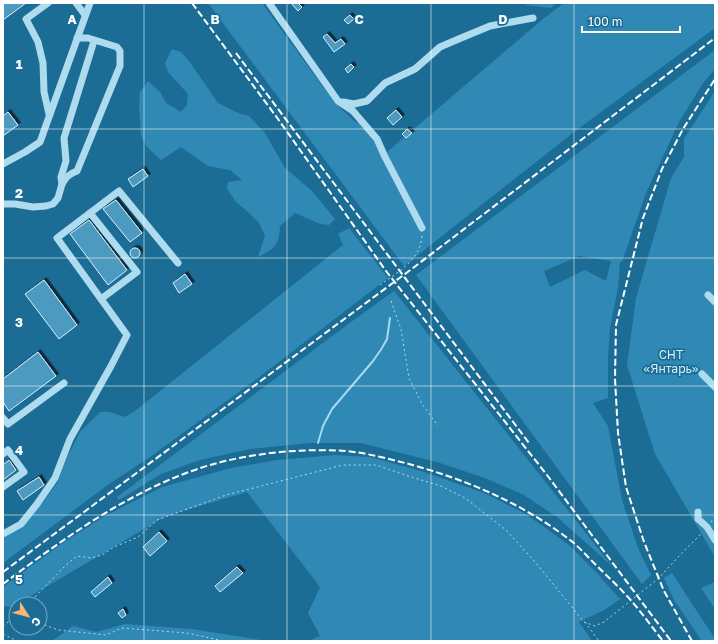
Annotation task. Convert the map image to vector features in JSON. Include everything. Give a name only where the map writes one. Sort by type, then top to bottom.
[{"type":"street","points":[[48,3],[26,19],[38,42],[44,63],[44,92],[49,114]]},
{"type":"street","points":[[76,3],[85,15]]},
{"type":"street","points":[[3,164],[40,142],[90,3]]},
{"type":"street","points":[[269,3],[338,101],[353,111],[377,139],[422,228]]},
{"type":"street","points":[[338,101],[354,104],[367,101],[385,83],[415,69],[440,47],[490,26],[533,18]]},
{"type":"street","points":[[3,204],[33,207],[53,204],[58,198],[62,184],[66,177],[77,171],[120,66],[120,51],[113,45],[94,41],[88,38],[77,38]]},
{"type":"street","points":[[62,184],[61,177],[66,161],[64,138],[94,41]]},
{"type":"street","points":[[3,534],[21,524],[55,478],[70,439],[127,335],[57,238],[119,191],[178,262]]},
{"type":"street","points":[[90,213],[137,272],[101,299]]},
{"type":"street","points":[[708,295],[715,302]]},
{"type":"street","points":[[702,374],[715,387]]},
{"type":"street","points":[[3,418],[8,424],[64,383]]},
{"type":"street","points":[[3,454],[8,450],[24,472],[3,486]]},
{"type":"street","points":[[698,512],[698,519],[707,527],[715,540]]},
{"type":"path","points":[[380,285],[405,267],[417,254],[422,238],[422,228]]},
{"type":"path","points":[[391,301],[401,328],[409,378],[422,404],[438,426]]},
{"type":"path","points":[[36,596],[77,556],[91,558],[102,555],[114,547],[138,538],[158,520],[226,495],[290,478],[343,465],[376,465],[441,486],[465,498],[506,530],[536,563],[599,641]]},
{"type":"path","points":[[584,622],[595,626],[604,622],[659,578],[678,556],[696,541],[707,527]]},
{"type":"path","points":[[48,626],[58,630],[106,635],[122,628],[187,633],[224,641]]},
{"type":"path","points":[[3,634],[17,641]]},
{"type":"green space","points":[[208,3],[262,3],[334,102],[354,121],[369,129],[381,157],[543,19],[564,3],[715,3],[715,28],[578,129],[404,266]]},
{"type":"green space","points":[[524,3],[556,3],[551,8],[526,5]]},
{"type":"green space","points":[[172,49],[181,52],[189,61],[218,103],[238,113],[249,116],[265,133],[285,168],[312,191],[335,219],[329,225],[320,224],[295,213],[280,226],[279,238],[275,246],[258,257],[265,236],[259,223],[236,202],[227,189],[228,182],[242,180],[230,170],[208,166],[181,147],[161,160],[147,147],[141,136],[139,107],[140,92],[148,81],[160,92],[166,103],[181,112],[187,105],[188,94],[168,72],[165,63]]},
{"type":"green space","points":[[715,50],[715,69],[703,83],[679,122],[646,193],[622,262],[620,262],[618,288],[610,328],[608,398],[593,403],[608,426],[622,500],[638,548],[651,575],[642,584],[416,275]],"holes":[[[579,256],[611,261],[606,281],[585,270],[550,287],[544,271]]]},
{"type":"green space","name":"СНТ «Янтарь»","points":[[715,91],[715,557],[655,454],[627,365],[636,298],[671,178],[684,157],[684,139]]},
{"type":"green space","points":[[349,228],[388,278],[258,378],[150,457],[109,484],[3,563],[3,538],[23,525],[45,500],[57,483],[80,432],[100,412],[109,412],[125,417],[135,411],[343,245],[338,234]]},
{"type":"green space","points":[[394,291],[612,566],[557,517],[524,495],[485,478],[437,462],[361,443],[311,443],[250,449],[200,460],[161,474],[119,500],[117,497]]},
{"type":"green space","points":[[335,455],[370,457],[421,471],[484,493],[522,512],[570,546],[600,576],[619,598],[622,598],[604,610],[579,622],[592,641],[308,641],[320,636],[308,613],[320,587],[247,492],[166,516],[31,596],[8,596],[8,607],[3,606],[3,587],[57,547],[103,517],[162,487],[231,468],[277,460]]},
{"type":"green space","points":[[672,573],[715,641],[702,641],[674,600],[664,578]]},
{"type":"green space","points":[[715,582],[715,609],[701,588]]},
{"type":"green space","points":[[125,624],[192,629],[267,641],[52,641],[73,626],[96,632]]},
{"type":"building","points":[[3,3],[26,3],[3,20]]},
{"type":"building","points":[[291,3],[298,3],[302,7],[298,11]]},
{"type":"building","points":[[350,15],[354,19],[348,24],[344,20]]},
{"type":"building","points":[[327,34],[335,43],[341,39],[345,44],[334,52],[323,37]]},
{"type":"building","points":[[351,64],[354,67],[348,73],[345,69]]},
{"type":"building","points":[[396,110],[402,117],[393,125],[387,118]]},
{"type":"building","points":[[8,112],[18,125],[3,136],[3,116]]},
{"type":"building","points":[[407,129],[412,133],[406,138],[402,134]]},
{"type":"building","points":[[143,169],[148,176],[133,187],[128,179]]},
{"type":"building","points":[[116,200],[142,233],[130,242],[103,209]]},
{"type":"building","points":[[89,220],[127,270],[108,285],[70,234]]},
{"type":"building","points":[[135,248],[140,253],[135,258],[130,253]]},
{"type":"building","points":[[185,274],[192,284],[179,293],[173,283]]},
{"type":"building","points":[[44,280],[77,325],[59,339],[25,294]]},
{"type":"building","points":[[38,352],[56,376],[9,411],[3,402],[3,379]]},
{"type":"building","points":[[9,460],[16,470],[3,480],[3,465]]},
{"type":"building","points":[[39,477],[44,485],[23,500],[17,491]]},
{"type":"building","points":[[159,532],[167,541],[150,556],[143,547]]},
{"type":"building","points":[[237,567],[243,573],[220,592],[215,586]]},
{"type":"building","points":[[108,577],[112,583],[95,597],[91,592]]},
{"type":"building","points":[[123,609],[126,615],[122,618],[118,613]]},
{"type":"waterway","points":[[318,443],[323,426],[332,409],[373,361],[382,348],[387,339],[390,318]]},
{"type":"railway","points":[[192,3],[278,119],[386,271],[547,475],[671,641]]},
{"type":"railway","points":[[3,572],[409,271],[715,38]]},
{"type":"railway","points":[[236,53],[529,443]]},
{"type":"railway","points":[[692,641],[664,591],[644,542],[626,487],[618,433],[615,379],[616,325],[643,218],[662,169],[683,129],[715,79]]},
{"type":"railway","points":[[3,584],[76,532],[127,500],[182,475],[226,461],[277,452],[312,450],[346,451],[394,460],[452,477],[493,494],[533,515],[570,540],[580,549],[627,596],[663,641]]}]
